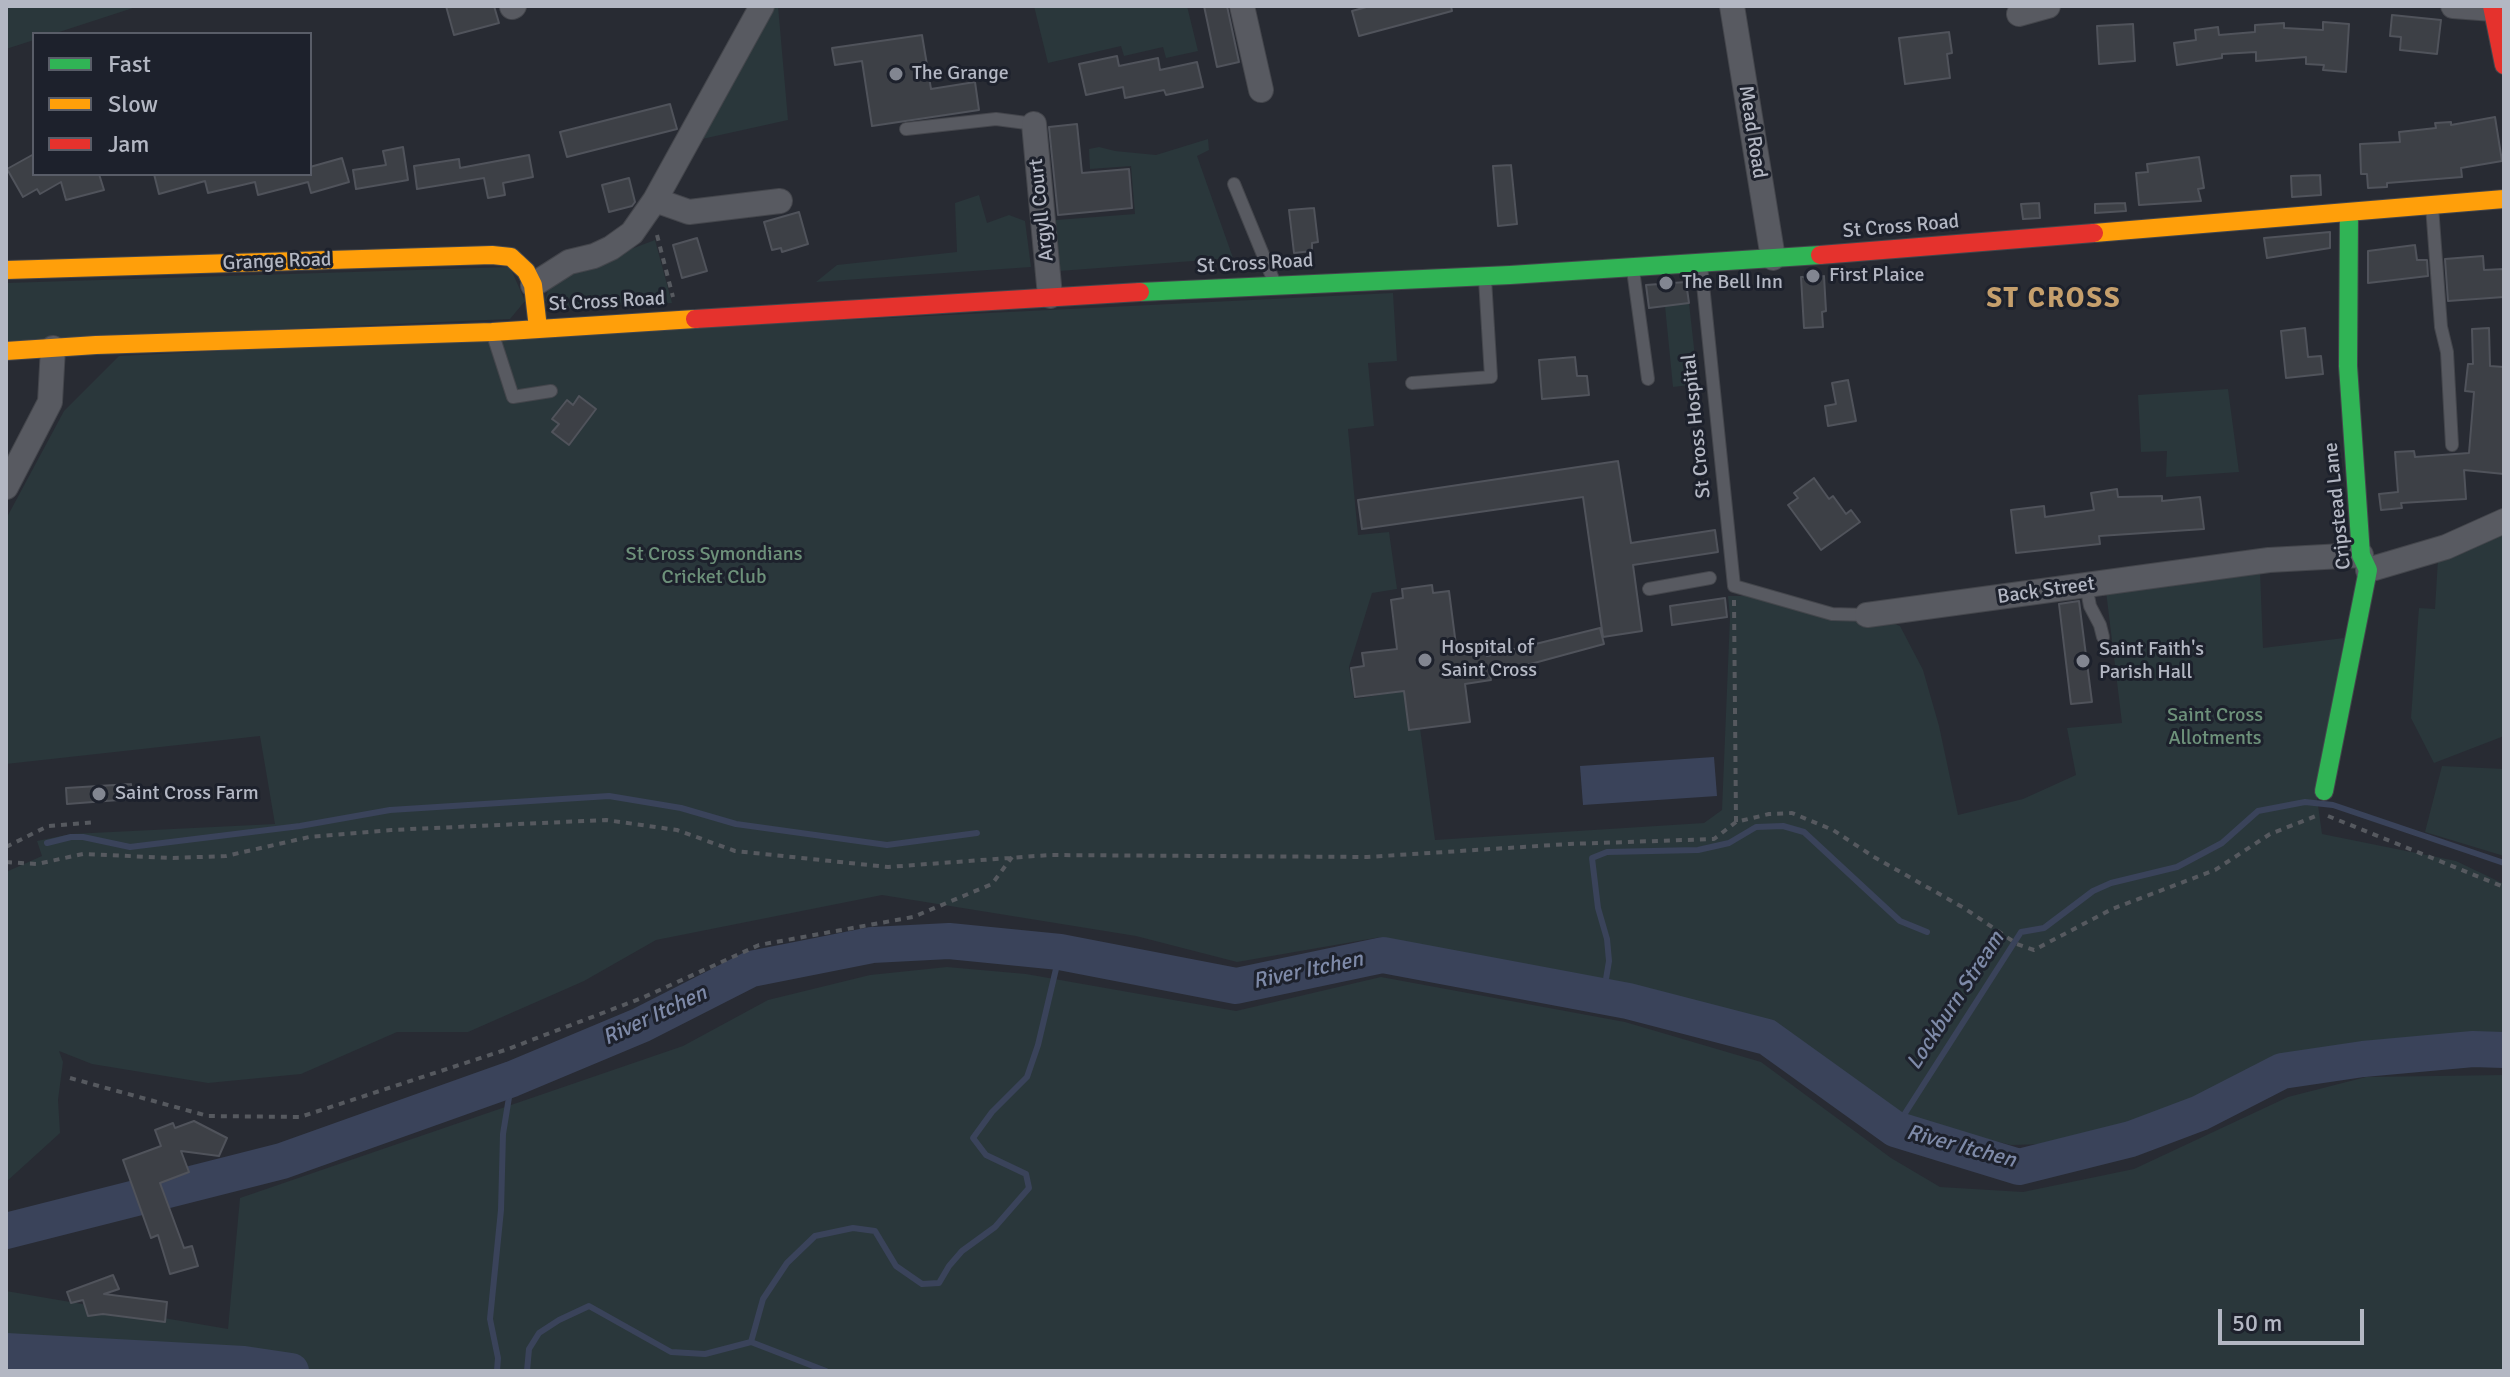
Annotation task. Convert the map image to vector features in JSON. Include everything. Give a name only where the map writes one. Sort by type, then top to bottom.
[{"type":"main road","points":[[2492,8],[2504,65]]},
{"type":"main road","name":"St Cross Road","points":[[6,351],[492,332],[1050,296],[1485,276],[1773,258],[2504,199]]},
{"type":"main road","name":"Cripstead Lane","points":[[2324,791],[2365,562],[2348,366],[2349,213]]},
{"type":"main road","name":"Grange Road","points":[[6,270],[492,255],[511,257],[526,271],[533,285]]},
{"type":"main road","points":[[533,285],[538,328]]},
{"type":"street","points":[[533,285],[569,262],[594,256],[632,233],[650,207],[762,6]]},
{"type":"street","points":[[1242,6],[1261,90]]},
{"type":"street","name":"Mead Road","points":[[1732,6],[1773,258]]},
{"type":"street","points":[[2019,14],[2048,6]]},
{"type":"street","points":[[2453,6],[2492,8]]},
{"type":"street","name":"Argyll Court","points":[[1034,124],[1050,296]]},
{"type":"street","points":[[650,207],[689,212],[780,201]]},
{"type":"street","points":[[6,487],[50,402],[53,348]]},
{"type":"street","name":"Back Street","points":[[1867,615],[2269,560],[2365,562],[2446,547],[2504,521]]},
{"type":"lane","points":[[906,129],[996,119],[1034,124]]},
{"type":"lane","points":[[1234,184],[1275,285]]},
{"type":"lane","points":[[2432,206],[2441,327],[2447,352],[2452,445]]},
{"type":"lane","name":"St Cross Hospital","points":[[1701,262],[1725,579]]},
{"type":"lane","points":[[1632,267],[1648,379]]},
{"type":"lane","points":[[1412,383],[1491,377],[1485,276]]},
{"type":"lane","points":[[492,332],[513,397],[551,391]]},
{"type":"lane","points":[[1649,589],[1725,579]]},
{"type":"lane","name":"Back Street","points":[[1725,579],[1832,614],[1867,615]]},
{"type":"lane","points":[[2086,585],[2090,606],[2103,637]]},
{"type":"path","points":[[650,207],[676,308]]},
{"type":"path","points":[[1725,579],[1736,822]]},
{"type":"path","points":[[6,862],[37,864],[83,854],[173,858],[226,856],[309,837],[606,820],[677,830],[735,851],[888,867],[1049,855],[1367,857],[1569,844],[1714,839],[1736,822],[1769,814],[1792,813],[1833,830],[2017,944],[2034,950],[2112,909],[2215,870],[2270,834],[2322,814],[2504,887]]},
{"type":"path","points":[[6,847],[48,826],[96,822]]},
{"type":"path","points":[[70,1078],[208,1116],[300,1117],[508,1049],[642,998],[759,945],[913,917],[992,884],[1012,857]]},
{"type":"green space","points":[[6,6],[139,6],[59,32],[32,32],[32,41],[6,49]]},
{"type":"green space","points":[[773,6],[778,6],[788,120],[702,139]]},
{"type":"green space","points":[[1034,6],[1187,6],[1198,51],[1166,58],[1163,47],[1124,56],[1121,46],[1048,63]]},
{"type":"green space","points":[[1208,139],[1209,150],[1197,156],[1233,258],[1059,271],[1056,220],[1135,214],[1131,166],[1090,169],[1089,149],[1099,147],[1156,155]]},
{"type":"green space","points":[[979,195],[987,223],[1009,215],[1025,221],[1031,267],[816,282],[837,265],[957,252],[955,203]]},
{"type":"green space","points":[[655,240],[672,303],[642,304],[640,292],[623,294],[624,305],[559,309],[545,301],[551,279]]},
{"type":"green space","points":[[510,267],[525,301],[510,319],[6,341],[6,283]]},
{"type":"green space","points":[[1393,293],[1397,361],[1368,363],[1374,426],[1348,429],[1358,535],[1389,532],[1397,589],[1372,593],[1349,667],[1354,699],[1404,691],[1409,729],[1420,728],[1435,840],[1704,823],[1722,810],[1730,617],[1728,596],[1754,596],[1876,617],[1900,626],[1923,670],[1939,726],[1958,815],[2023,799],[2076,775],[2067,728],[2122,723],[2106,591],[2260,571],[2263,648],[2344,638],[2317,798],[2322,834],[2456,861],[2504,884],[2504,1035],[2362,1042],[2334,1047],[2257,1068],[2185,1104],[2088,1137],[2046,1144],[2011,1145],[1890,1115],[1783,1029],[1734,1011],[1632,985],[1381,937],[1237,962],[1136,936],[882,895],[656,940],[584,981],[468,1032],[397,1032],[301,1074],[208,1083],[92,1064],[59,1051],[63,1062],[58,1100],[60,1133],[6,1182],[6,872],[42,856],[37,841],[71,834],[275,824],[260,736],[6,764],[6,519],[64,411],[119,356]]},
{"type":"green space","points":[[1689,303],[1698,384],[1673,387],[1665,306]]},
{"type":"green space","points":[[2228,389],[2239,472],[2166,477],[2167,451],[2141,452],[2138,395]]},
{"type":"green space","points":[[2504,527],[2504,736],[2434,763],[2411,718],[2419,608],[2435,609],[2438,559]]},
{"type":"green space","points":[[2442,766],[2504,769],[2504,856],[2425,832]]},
{"type":"green space","points":[[947,967],[1026,974],[1236,1011],[1381,977],[1625,1022],[1761,1062],[1891,1158],[1940,1187],[2023,1192],[2134,1169],[2288,1097],[2366,1077],[2504,1075],[2504,1371],[6,1371],[6,1291],[228,1329],[240,1198],[683,1046],[768,1000],[870,975]]},
{"type":"water","points":[[1714,757],[1717,796],[1583,805],[1580,766]]},
{"type":"building","points":[[446,6],[494,6],[499,23],[454,35]]},
{"type":"building","points":[[1204,6],[1227,6],[1239,62],[1217,67]]},
{"type":"building","points":[[1370,6],[1451,6],[1452,11],[1359,36],[1352,11]]},
{"type":"building","points":[[2392,15],[2441,20],[2437,54],[2400,50],[2401,37],[2390,36]]},
{"type":"building","points":[[2323,22],[2349,24],[2346,72],[2323,70],[2324,65],[2306,64],[2306,57],[2256,61],[2256,52],[2222,54],[2222,58],[2177,65],[2174,43],[2196,40],[2195,30],[2218,27],[2219,35],[2255,32],[2255,25],[2284,23],[2284,28],[2323,30]]},
{"type":"building","points":[[2133,24],[2135,61],[2099,64],[2097,26]]},
{"type":"building","points":[[1949,32],[1952,53],[1947,54],[1950,78],[1905,84],[1899,38]]},
{"type":"building","name":"The Grange","points":[[922,35],[931,89],[975,82],[979,110],[872,126],[862,61],[835,65],[832,48]]},
{"type":"building","points":[[1117,56],[1119,66],[1158,58],[1160,70],[1197,62],[1203,87],[1166,95],[1164,90],[1125,98],[1123,87],[1086,95],[1079,64]]},
{"type":"building","points":[[670,104],[677,129],[567,157],[560,132]]},
{"type":"building","points":[[2495,117],[2502,161],[2461,168],[2462,177],[2387,183],[2387,187],[2368,188],[2367,174],[2361,174],[2360,144],[2400,142],[2399,132],[2436,128],[2435,123],[2451,122],[2451,125]]},
{"type":"building","points":[[1077,124],[1082,173],[1129,169],[1132,208],[1058,215],[1049,127]]},
{"type":"building","points":[[403,147],[408,180],[356,189],[353,170],[386,165],[383,151]]},
{"type":"building","points":[[32,155],[32,176],[100,176],[104,190],[66,200],[61,182],[40,194],[37,189],[23,197],[7,169]]},
{"type":"building","points":[[529,155],[533,177],[503,183],[505,195],[488,198],[484,178],[417,189],[414,166],[459,159],[460,168]]},
{"type":"building","points":[[2199,157],[2204,188],[2198,189],[2201,201],[2139,205],[2136,173],[2148,172],[2147,164]]},
{"type":"building","points":[[342,158],[349,182],[311,193],[308,182],[258,195],[255,182],[208,193],[205,181],[159,194],[154,176],[312,176],[312,166]]},
{"type":"building","points":[[1511,165],[1517,224],[1498,226],[1493,166]]},
{"type":"building","points":[[2320,175],[2321,195],[2292,197],[2291,176]]},
{"type":"building","points":[[629,178],[635,202],[632,206],[609,212],[602,185]]},
{"type":"building","points":[[2039,203],[2040,218],[2023,219],[2021,204]]},
{"type":"building","points":[[2125,203],[2126,211],[2095,213],[2095,204]]},
{"type":"building","points":[[1314,208],[1318,242],[1312,243],[1312,251],[1294,253],[1289,210]]},
{"type":"building","points":[[799,212],[808,244],[782,252],[781,248],[772,250],[764,222]]},
{"type":"building","points":[[2330,232],[2330,248],[2267,258],[2264,238]]},
{"type":"building","points":[[697,238],[707,271],[682,278],[673,245]]},
{"type":"building","points":[[2415,245],[2417,260],[2427,260],[2428,276],[2368,283],[2368,251]]},
{"type":"building","points":[[2483,256],[2484,270],[2504,269],[2504,297],[2448,301],[2445,259]]},
{"type":"building","points":[[1824,276],[1826,311],[1822,312],[1823,327],[1804,328],[1801,277]]},
{"type":"building","name":"The Bell Inn","points":[[1686,282],[1689,303],[1649,308],[1646,285]]},
{"type":"building","points":[[2305,328],[2308,357],[2321,356],[2323,374],[2286,378],[2281,331]]},
{"type":"building","points":[[2489,328],[2490,366],[2504,367],[2504,474],[2464,470],[2466,499],[2401,503],[2402,508],[2381,510],[2379,494],[2398,492],[2395,452],[2414,451],[2415,457],[2469,453],[2474,392],[2465,391],[2468,364],[2473,364],[2472,329]]},
{"type":"building","points":[[1575,357],[1577,376],[1587,376],[1589,395],[1542,399],[1539,360]]},
{"type":"building","points":[[1848,380],[1856,421],[1828,426],[1825,406],[1836,404],[1832,383]]},
{"type":"building","points":[[579,396],[596,409],[569,445],[552,432],[559,424],[552,419],[567,400],[573,405]]},
{"type":"building","points":[[1618,461],[1631,543],[1715,530],[1718,552],[1633,565],[1642,631],[1603,637],[1583,497],[1362,529],[1358,500]]},
{"type":"building","points":[[1814,478],[1829,499],[1833,496],[1846,514],[1851,510],[1860,522],[1821,550],[1788,505],[1798,498],[1794,493]]},
{"type":"building","points":[[2117,489],[2118,497],[2162,496],[2162,501],[2200,497],[2204,529],[2099,536],[2100,544],[2016,553],[2011,510],[2044,506],[2045,517],[2094,510],[2091,493]]},
{"type":"building","name":"Hospital of Saint Cross","points":[[1432,585],[1433,593],[1449,591],[1457,653],[1486,649],[1487,656],[1600,628],[1604,644],[1490,675],[1491,680],[1465,684],[1470,722],[1409,730],[1404,691],[1355,697],[1351,668],[1364,666],[1362,653],[1397,649],[1391,600],[1403,598],[1402,589]]},
{"type":"building","points":[[1725,598],[1727,617],[1672,625],[1670,606]]},
{"type":"building","points":[[2079,601],[2092,702],[2071,704],[2059,604]]},
{"type":"building","name":"Saint Cross Farm","points":[[131,784],[132,799],[67,804],[66,788]]},
{"type":"building","points":[[194,1121],[227,1138],[219,1156],[181,1151],[189,1172],[160,1183],[184,1248],[192,1246],[198,1266],[170,1274],[158,1235],[151,1238],[123,1160],[161,1146],[155,1130],[173,1123],[175,1128]]},
{"type":"building","points":[[113,1275],[119,1289],[104,1294],[167,1302],[165,1322],[103,1314],[88,1316],[83,1300],[71,1303],[67,1292]]},
{"type":"waterway","points":[[47,843],[83,837],[130,847],[300,826],[390,810],[609,796],[681,808],[736,824],[887,845],[977,833]]},
{"type":"waterway","name":"Lockburn Stream","points":[[1895,1129],[2021,932],[2044,928],[2093,891],[2111,883],[2177,867],[2222,843],[2258,811],[2305,802],[2333,805],[2504,863]]},
{"type":"waterway","points":[[1603,997],[1609,961],[1592,858],[1607,852],[1698,850],[1729,843],[1756,827],[1783,826],[1804,832],[1900,921],[1927,932]]},
{"type":"waterway","name":"River Itchen","points":[[6,1231],[282,1161],[512,1079],[641,1025],[751,969],[872,945],[949,941],[1060,952],[1236,986],[1383,955],[1628,1001],[1767,1037],[1895,1129],[2019,1167],[2131,1139],[2200,1113],[2282,1071],[2363,1059],[2473,1049],[2504,1050]]},
{"type":"waterway","points":[[751,1342],[763,1299],[787,1263],[815,1236],[853,1228],[875,1231],[896,1266],[922,1284],[939,1283],[962,1251],[995,1227],[1029,1188],[1026,1174],[986,1155],[973,1138],[992,1112],[1027,1077],[1038,1045],[1060,952]]},
{"type":"waterway","points":[[497,1371],[498,1358],[490,1319],[501,1210],[503,1134],[512,1079]]},
{"type":"waterway","points":[[527,1371],[529,1349],[539,1333],[589,1306],[671,1352],[705,1354],[751,1342],[826,1371]]},
{"type":"waterway","points":[[6,1351],[244,1364],[291,1371]]},
{"type":"traffic: fast","points":[[2324,791],[2368,570],[2361,555],[2348,366],[2349,213]]},
{"type":"traffic: fast","points":[[1140,292],[1510,275],[1820,255]]},
{"type":"traffic: slow","points":[[2094,233],[2504,199]]},
{"type":"traffic: slow","points":[[6,270],[492,255],[511,257],[526,271],[533,285],[538,328]]},
{"type":"traffic: slow","points":[[6,351],[96,345],[492,332],[695,319]]},
{"type":"traffic: jam","points":[[2492,6],[2504,65]]},
{"type":"traffic: jam","points":[[1820,255],[2094,233]]},
{"type":"traffic: jam","points":[[695,319],[1140,292]]},
{"type":"place","name":"The Grange","points":[[896,74]]},
{"type":"place","name":"First Plaice","points":[[1813,276]]},
{"type":"place","name":"The Bell Inn","points":[[1666,283]]},
{"type":"place","name":"Hospital of Saint Cross","points":[[1425,660]]},
{"type":"place","name":"Saint Faith's Parish Hall","points":[[2083,661]]},
{"type":"place","name":"Saint Cross Farm","points":[[99,794]]},
{"type":"district","name":"ST CROSS","points":[[2054,300]]},
{"type":"park label","name":"St Cross Symondians Cricket Club","points":[[714,566]]},
{"type":"park label","name":"Saint Cross Allotments","points":[[2215,728]]}]
